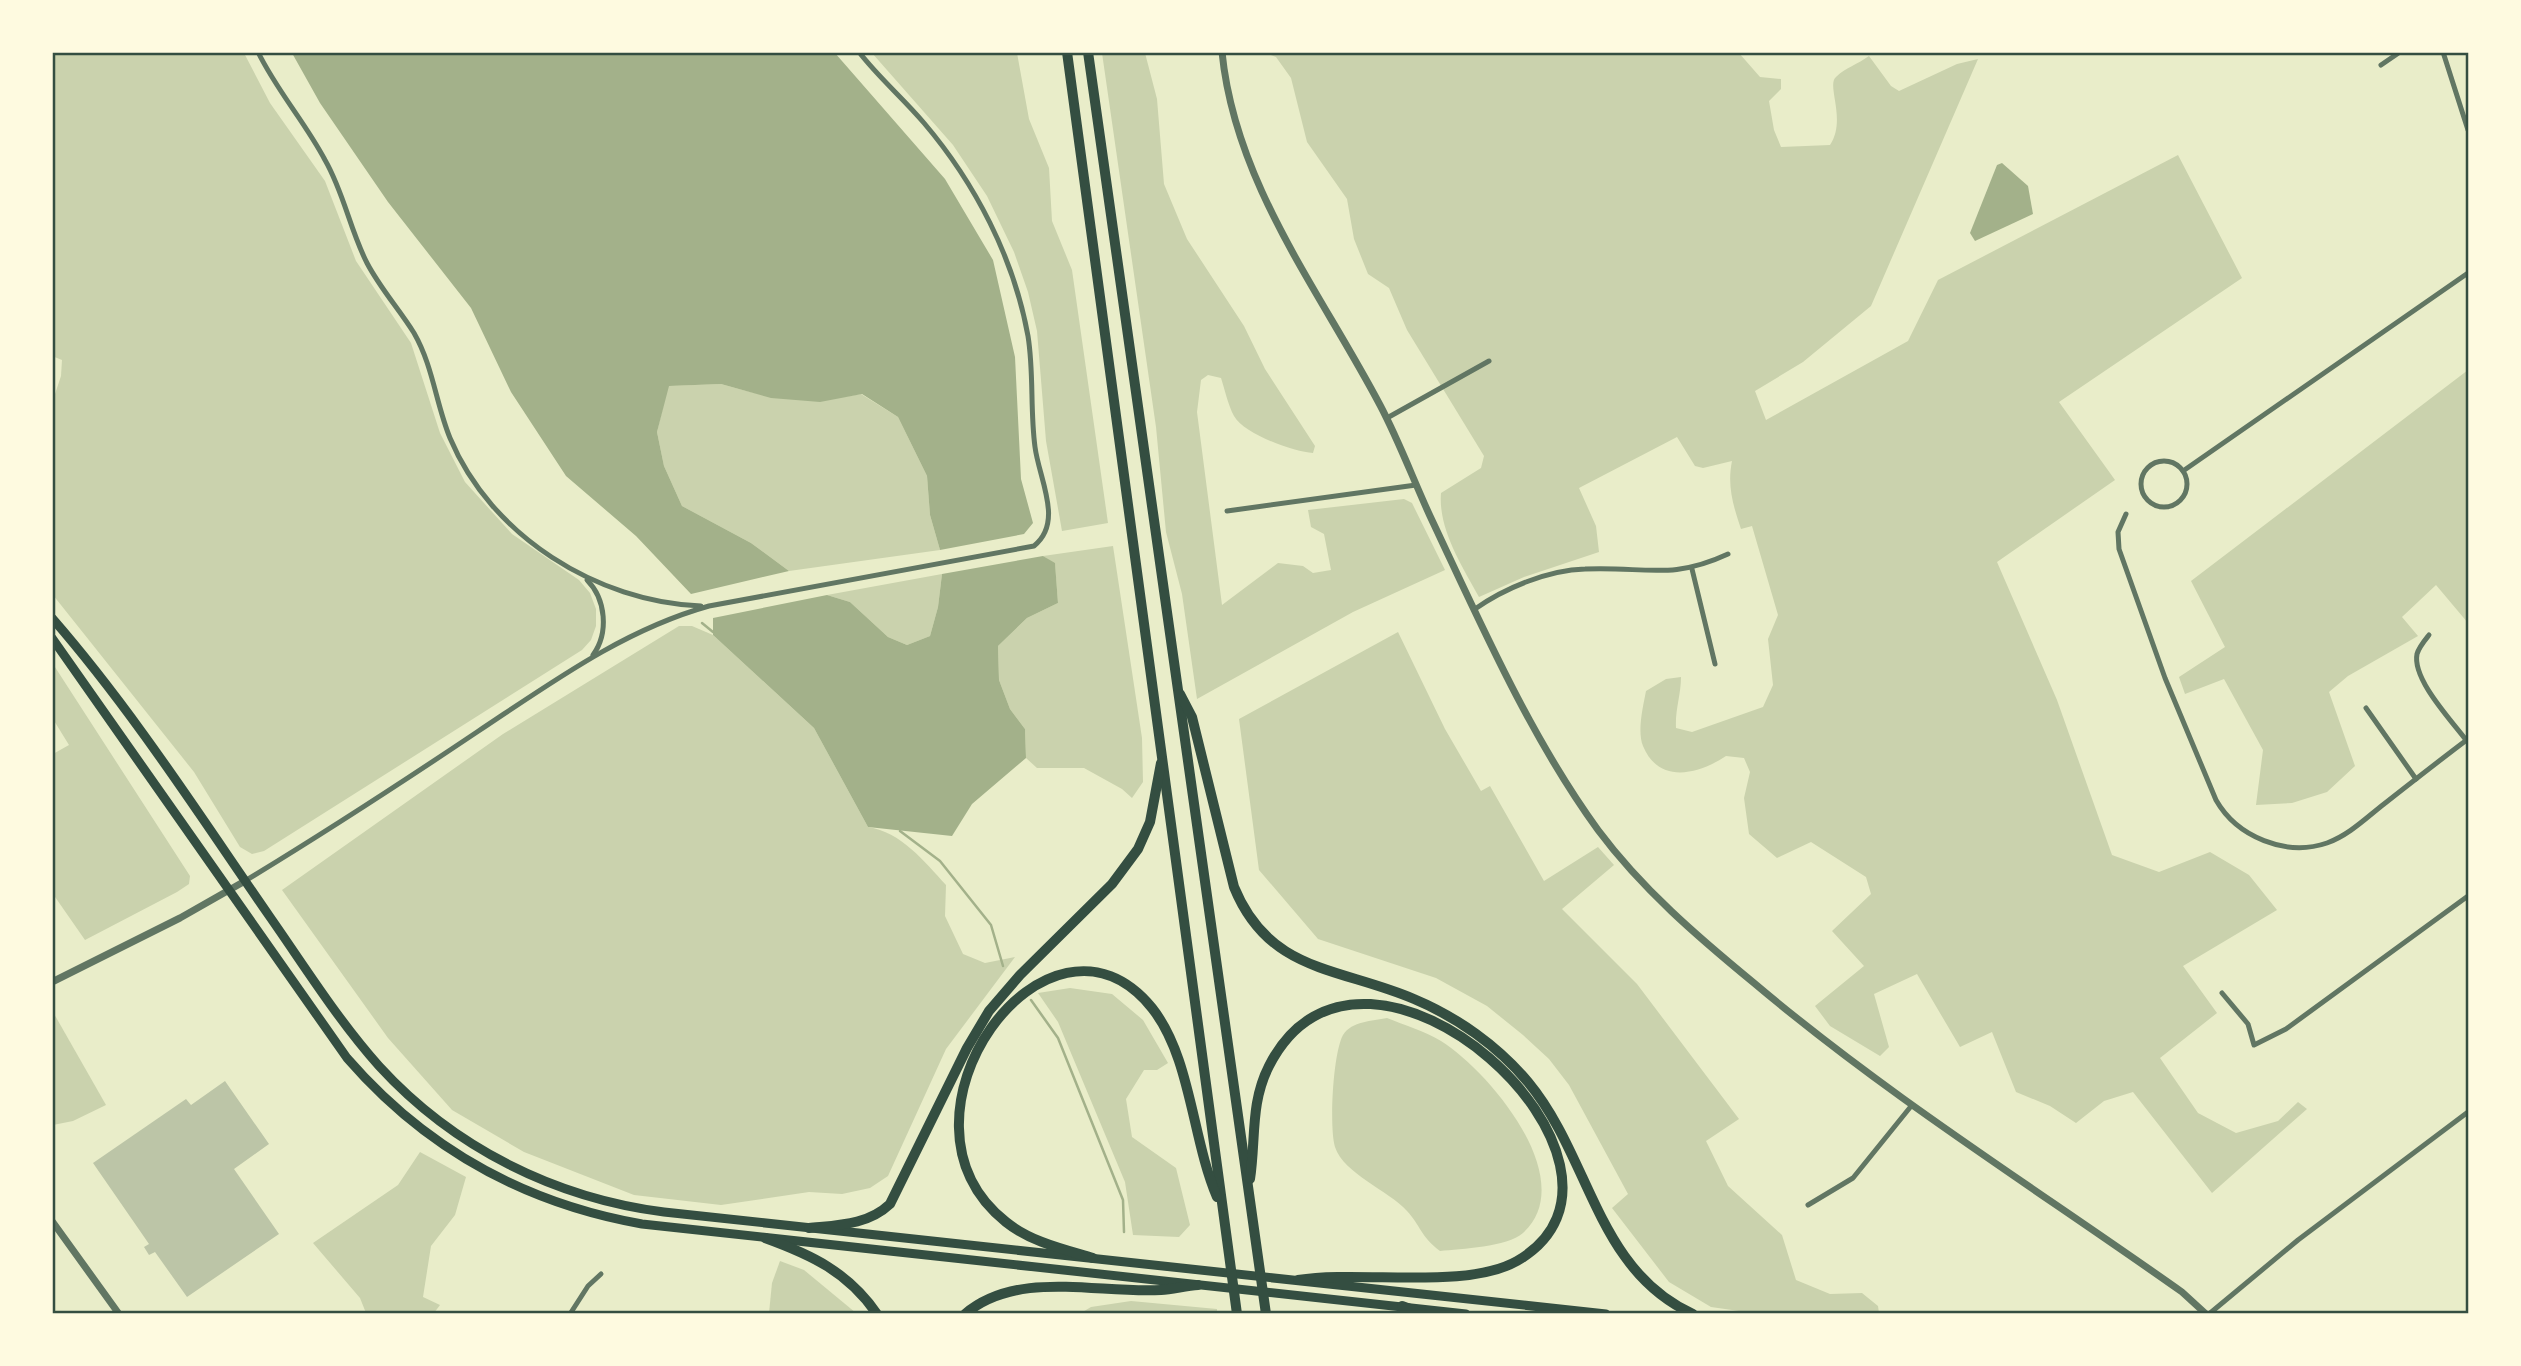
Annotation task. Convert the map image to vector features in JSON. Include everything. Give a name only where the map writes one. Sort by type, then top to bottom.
[{"type":"highway","points":[[1067,52],[1237,1314]]},
{"type":"highway","points":[[1087,52],[1266,1314]]},
{"type":"highway","points":[[1176,685],[1192,717],[1234,887],[1242,908],[1266,939],[1292,957],[1396,992],[1435,1009],[1470,1029],[1503,1057],[1527,1081],[1552,1115],[1614,1242],[1627,1262],[1661,1296],[1693,1314]]},
{"type":"highway","points":[[809,1228],[867,1219],[883,1210],[897,1195],[963,1057],[989,1012],[1020,975],[1117,879],[1138,849],[1150,822],[1163,756]]},
{"type":"highway","points":[[1093,1258],[1037,1240],[1006,1222],[974,1186],[959,1147],[958,1108],[977,1054],[1010,1004],[1029,987],[1053,975],[1088,972],[1112,978],[1138,993],[1158,1017],[1171,1040],[1206,1172],[1223,1209]]},
{"type":"highway","points":[[1249,1190],[1256,1099],[1270,1063],[1299,1030],[1318,1017],[1344,1007],[1374,1004],[1402,1008],[1453,1032],[1499,1067],[1531,1104],[1548,1130],[1561,1164],[1562,1202],[1549,1231],[1519,1259],[1495,1270],[1466,1276],[1328,1276],[1298,1280]]},
{"type":"highway","points":[[765,1238],[832,1266],[857,1288],[877,1314]]},
{"type":"highway","points":[[965,1314],[981,1302],[1012,1290],[1160,1290],[1198,1285]]},
{"type":"highway","points":[[1402,1306],[1424,1314]]},
{"type":"main road","points":[[52,618],[113,691],[356,1038],[379,1066],[432,1116],[483,1150],[542,1180],[611,1203],[664,1212],[1606,1314]]},
{"type":"main road","points":[[52,638],[346,1058],[397,1111],[456,1155],[519,1189],[588,1213],[642,1224],[1466,1314]]},
{"type":"street","points":[[258,52],[280,94],[327,162],[367,263],[414,334],[426,359],[450,439],[468,473],[483,494],[527,539],[585,578],[596,591],[602,608],[602,633],[591,657]]},
{"type":"street","points":[[52,982],[229,891],[359,811],[591,657],[653,625],[709,606],[1034,546],[1044,538],[1050,518],[1035,448],[1027,333],[1010,268],[986,216],[958,167],[923,121],[859,52]]},
{"type":"street","points":[[1222,52],[1233,116],[1253,175],[1387,418],[1475,610],[1556,765],[1600,832],[1630,869],[1686,925],[1740,972],[1813,1032],[1912,1105],[2182,1292],[2207,1314],[2298,1240],[2469,1112]]},
{"type":"street","points":[[2381,65],[2400,52]]},
{"type":"street","points":[[2443,52],[2469,130]]},
{"type":"street","points":[[2183,471],[2469,273]]},
{"type":"street","points":[[1387,418],[1489,361]]},
{"type":"street","points":[[2154,463],[2173,463],[2183,471],[2186,489],[2175,504],[2163,507],[2147,498],[2142,479],[2154,463]]},
{"type":"street","points":[[1227,511],[1416,485]]},
{"type":"street","points":[[2126,514],[2120,522],[2118,540],[2123,564],[2165,678],[2212,791],[2232,821],[2272,844],[2292,847],[2325,844],[2353,829],[2467,739],[2424,683],[2417,667],[2417,652],[2429,635]]},
{"type":"street","points":[[1475,610],[1536,579],[1560,572],[1586,569],[1659,572],[1692,569],[1728,554]]},
{"type":"street","points":[[1692,569],[1715,664]]},
{"type":"street","points":[[585,578],[662,602],[709,606]]},
{"type":"street","points":[[2366,708],[2416,779]]},
{"type":"street","points":[[2222,993],[2248,1024],[2254,1045],[2286,1029],[2469,896]]},
{"type":"street","points":[[1808,1205],[1853,1178],[1912,1105]]},
{"type":"street","points":[[52,1221],[119,1314]]},
{"type":"street","points":[[570,1314],[588,1286],[601,1274]]},
{"type":"shaded area","points":[[53,52],[244,53],[270,103],[325,181],[356,261],[411,343],[440,433],[465,482],[512,534],[579,580],[590,593],[596,609],[596,626],[591,640],[582,650],[264,851],[252,854],[240,847],[194,772],[53,595],[52,403],[61,376],[62,360],[52,356]]},
{"type":"shaded area","points":[[292,53],[835,53],[945,179],[993,260],[1015,357],[1021,479],[1033,523],[1024,534],[940,550],[930,515],[927,476],[898,417],[862,394],[820,402],[771,398],[721,384],[669,386],[657,432],[664,466],[682,506],[751,543],[789,571],[691,594],[636,536],[566,476],[511,392],[471,308],[388,202],[320,103]]},
{"type":"shaded area","points":[[872,53],[1017,53],[1029,119],[1049,168],[1052,221],[1072,270],[1108,523],[1062,531],[1046,441],[1037,331],[1028,292],[1014,252],[987,196],[953,145]]},
{"type":"shaded area","points":[[1102,53],[1145,53],[1157,99],[1164,184],[1187,239],[1244,326],[1265,369],[1315,446],[1313,453],[1305,452],[1282,446],[1258,435],[1239,423],[1234,416],[1221,378],[1208,375],[1201,380],[1197,412],[1222,605],[1278,563],[1303,566],[1313,573],[1331,570],[1324,534],[1311,527],[1308,510],[1404,499],[1412,503],[1445,570],[1353,612],[1197,699],[1182,594],[1166,532],[1156,427]]},
{"type":"shaded area","points":[[1265,53],[1739,53],[1760,77],[1781,79],[1781,89],[1769,101],[1774,130],[1781,147],[1830,145],[1837,125],[1834,81],[1843,71],[1869,56],[1891,86],[1899,91],[1957,64],[1978,59],[1871,306],[1803,362],[1755,391],[1766,420],[1908,341],[1938,280],[2178,155],[2242,278],[2059,402],[2115,480],[1997,562],[2057,700],[2112,855],[2159,872],[2210,852],[2249,875],[2277,910],[2183,966],[2217,1013],[2160,1058],[2198,1113],[2236,1133],[2278,1121],[2298,1102],[2307,1109],[2212,1193],[2133,1092],[2104,1101],[2076,1123],[2050,1106],[2016,1092],[1992,1032],[1960,1047],[1917,974],[1874,994],[1889,1047],[1880,1056],[1830,1026],[1815,1006],[1864,966],[1832,931],[1871,894],[1866,877],[1811,842],[1777,858],[1749,834],[1744,798],[1750,772],[1744,758],[1726,756],[1704,768],[1669,771],[1659,767],[1650,758],[1641,740],[1641,719],[1646,691],[1666,679],[1681,677],[1676,728],[1692,732],[1763,707],[1773,685],[1768,639],[1778,615],[1752,526],[1741,529],[1732,495],[1732,461],[1703,468],[1695,466],[1677,437],[1579,488],[1596,526],[1599,552],[1524,577],[1479,597],[1447,534],[1441,493],[1481,468],[1484,456],[1407,330],[1389,288],[1368,274],[1354,239],[1347,199],[1307,142],[1291,78],[1276,57]]},
{"type":"shaded area","points":[[2002,163],[2028,186],[2033,214],[1975,241],[1970,233],[1997,165]]},
{"type":"shaded area","points":[[2468,370],[2468,623],[2436,585],[2402,617],[2418,636],[2348,676],[2329,692],[2355,766],[2327,792],[2292,803],[2256,805],[2263,750],[2224,679],[2185,694],[2179,677],[2225,647],[2191,581]]},
{"type":"shaded area","points":[[721,384],[791,399],[823,399],[861,394],[898,417],[927,476],[930,515],[940,550],[789,571],[751,543],[682,506],[664,466],[657,432],[668,386]]},
{"type":"shaded area","points":[[1113,546],[1142,738],[1143,782],[1132,798],[1122,789],[1084,768],[1037,768],[1026,758],[1025,729],[1010,709],[999,680],[998,646],[1027,618],[1058,603],[1055,564],[1043,556]]},
{"type":"shaded area","points":[[1043,556],[1055,563],[1058,603],[1027,618],[998,646],[999,680],[1010,709],[1025,729],[1026,758],[972,804],[952,836],[868,827],[814,728],[713,635],[713,618],[827,595],[850,602],[888,637],[907,645],[930,636],[938,607],[942,574]]},
{"type":"shaded area","points":[[942,574],[938,607],[930,636],[907,645],[888,637],[850,602],[827,595]]},
{"type":"shaded area","points":[[679,626],[692,626],[713,635],[814,728],[868,827],[901,841],[946,885],[945,916],[963,954],[985,963],[1015,957],[946,1049],[888,1176],[870,1188],[842,1194],[809,1192],[721,1205],[634,1195],[524,1152],[452,1110],[388,1038],[282,890],[503,734]]},
{"type":"shaded area","points":[[1398,632],[1445,729],[1481,791],[1490,786],[1544,881],[1598,847],[1614,865],[1562,909],[1637,984],[1739,1119],[1706,1141],[1728,1186],[1782,1235],[1796,1280],[1830,1294],[1862,1293],[1878,1306],[1879,1313],[1753,1313],[1711,1307],[1669,1282],[1612,1208],[1628,1194],[1569,1085],[1549,1059],[1487,1006],[1436,978],[1318,939],[1259,870],[1239,719]]},
{"type":"shaded area","points":[[53,664],[190,876],[189,884],[177,892],[85,940],[53,894],[53,754],[69,745],[53,719]]},
{"type":"shaded area","points":[[1070,988],[1112,994],[1143,1020],[1168,1063],[1157,1070],[1144,1070],[1126,1099],[1132,1137],[1176,1168],[1190,1225],[1179,1237],[1133,1235],[1125,1182],[1058,1022],[1038,993]]},
{"type":"shaded area","points":[[53,1012],[106,1105],[73,1121],[53,1125]]},
{"type":"shaded area","points":[[1387,1018],[1435,1037],[1461,1056],[1482,1076],[1522,1128],[1535,1157],[1541,1185],[1538,1211],[1523,1233],[1516,1238],[1483,1246],[1440,1251],[1428,1241],[1412,1216],[1399,1203],[1357,1174],[1340,1157],[1333,1137],[1332,1108],[1334,1073],[1343,1035],[1363,1022]]},
{"type":"shaded area","points":[[420,1152],[466,1177],[455,1215],[431,1246],[423,1297],[440,1305],[434,1313],[366,1313],[360,1298],[313,1243],[398,1185]]},
{"type":"shaded area","points":[[780,1261],[804,1270],[856,1313],[769,1313],[772,1283]]},
{"type":"shaded area","points":[[1131,1301],[1217,1309],[1217,1313],[1081,1313],[1091,1307]]},
{"type":"building","points":[[225,1081],[269,1144],[234,1169],[279,1234],[187,1297],[155,1252],[149,1255],[144,1247],[149,1244],[93,1163],[186,1099],[191,1105]]},
{"type":"waterway","points":[[702,623],[713,632]]},
{"type":"waterway","points":[[900,831],[940,861],[991,925],[1003,966]]},
{"type":"waterway","points":[[1031,1000],[1058,1038],[1123,1200],[1124,1232]]}]
